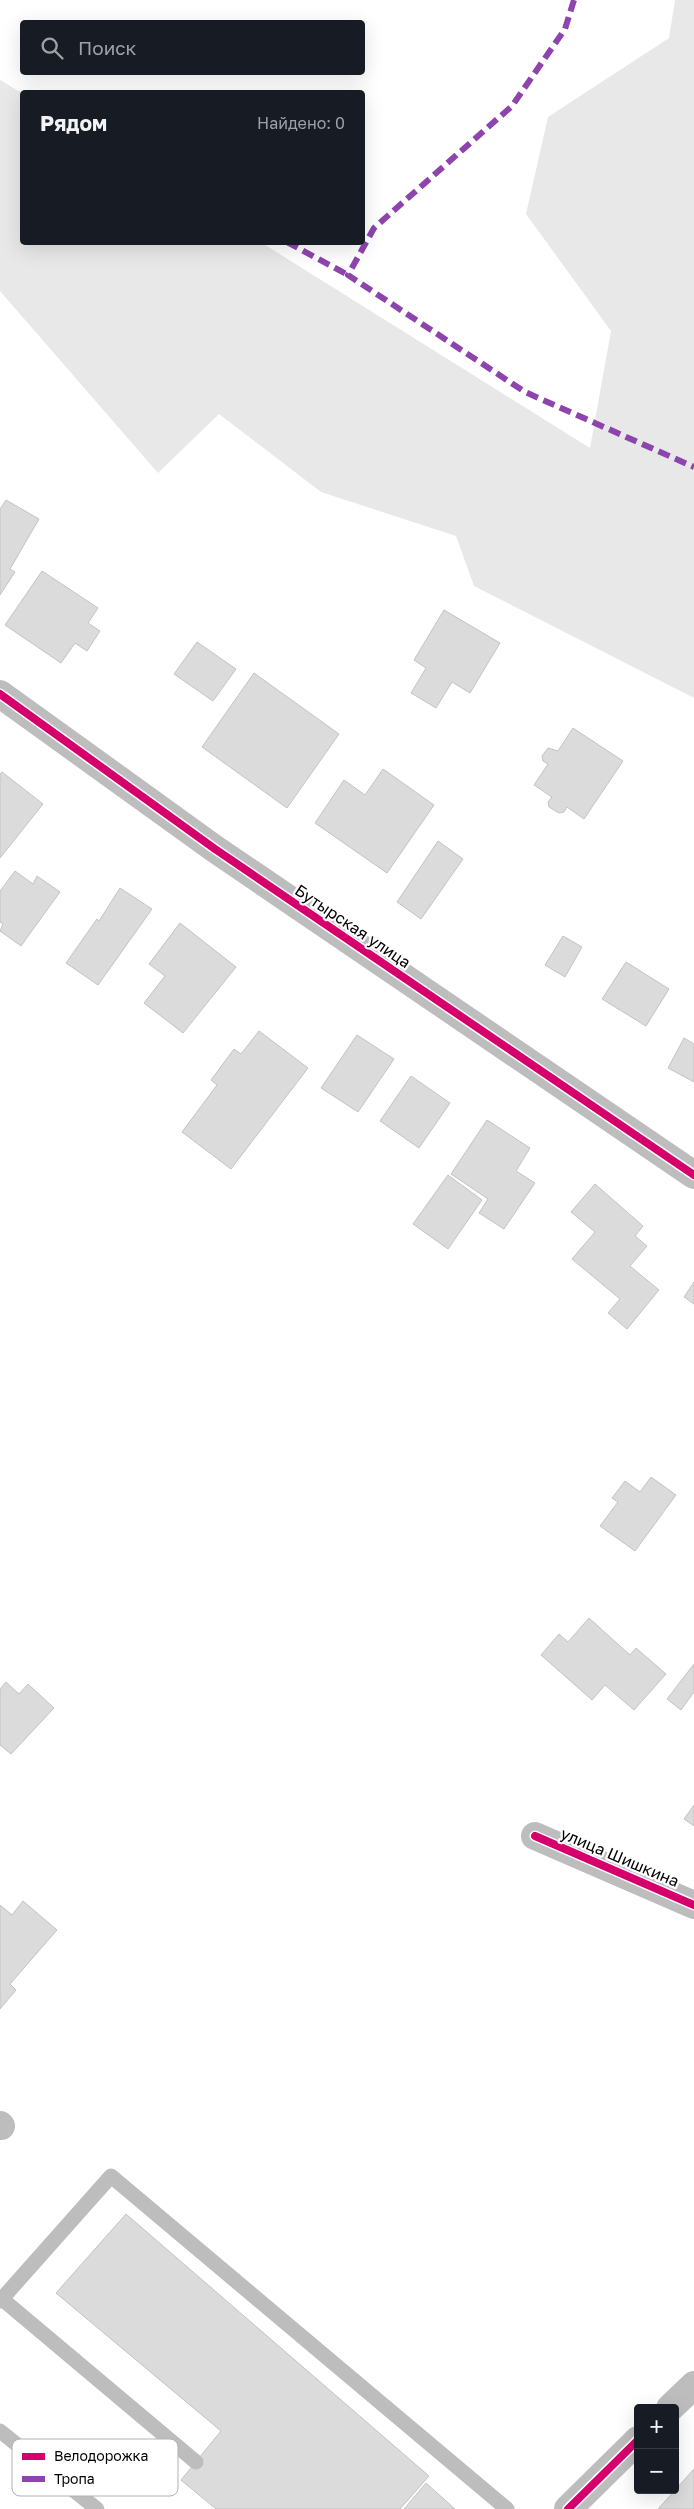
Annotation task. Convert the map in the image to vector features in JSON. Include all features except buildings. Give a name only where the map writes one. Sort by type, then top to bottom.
[{"type":"street","name":"Бутырская улица","points":[[0,694],[215,849],[694,1175]]},
{"type":"street","name":"улица Шишкина","points":[[535,1836],[694,1904]]},
{"type":"street","points":[[674,2404],[694,2384]]},
{"type":"street","points":[[568,2509],[634,2444]]},
{"type":"lane","points":[[168,2439],[1,2300],[111,2176],[507,2509]]},
{"type":"lane","points":[[0,2431],[12,2441]]},
{"type":"lane","points":[[178,2447],[196,2462]]},
{"type":"lane","points":[[81,2496],[97,2509]]},
{"type":"shaded area","points":[[675,0],[694,0],[694,698],[474,586],[456,536],[321,492],[219,414],[158,473],[0,291],[0,80],[20,92],[20,245],[265,245],[590,448],[611,331],[526,214],[548,117],[669,38]]},
{"type":"marked path","points":[[365,244],[374,228],[512,106],[565,29],[574,0]]},
{"type":"marked path","points":[[293,245],[348,275]]},
{"type":"marked path","points":[[365,245],[348,275],[525,392],[694,467]]},
{"type":"cycle path","points":[[0,694],[215,849],[694,1175]]},
{"type":"cycle path","points":[[535,1836],[694,1905]]},
{"type":"cycle path","points":[[568,2509],[634,2444]]}]
